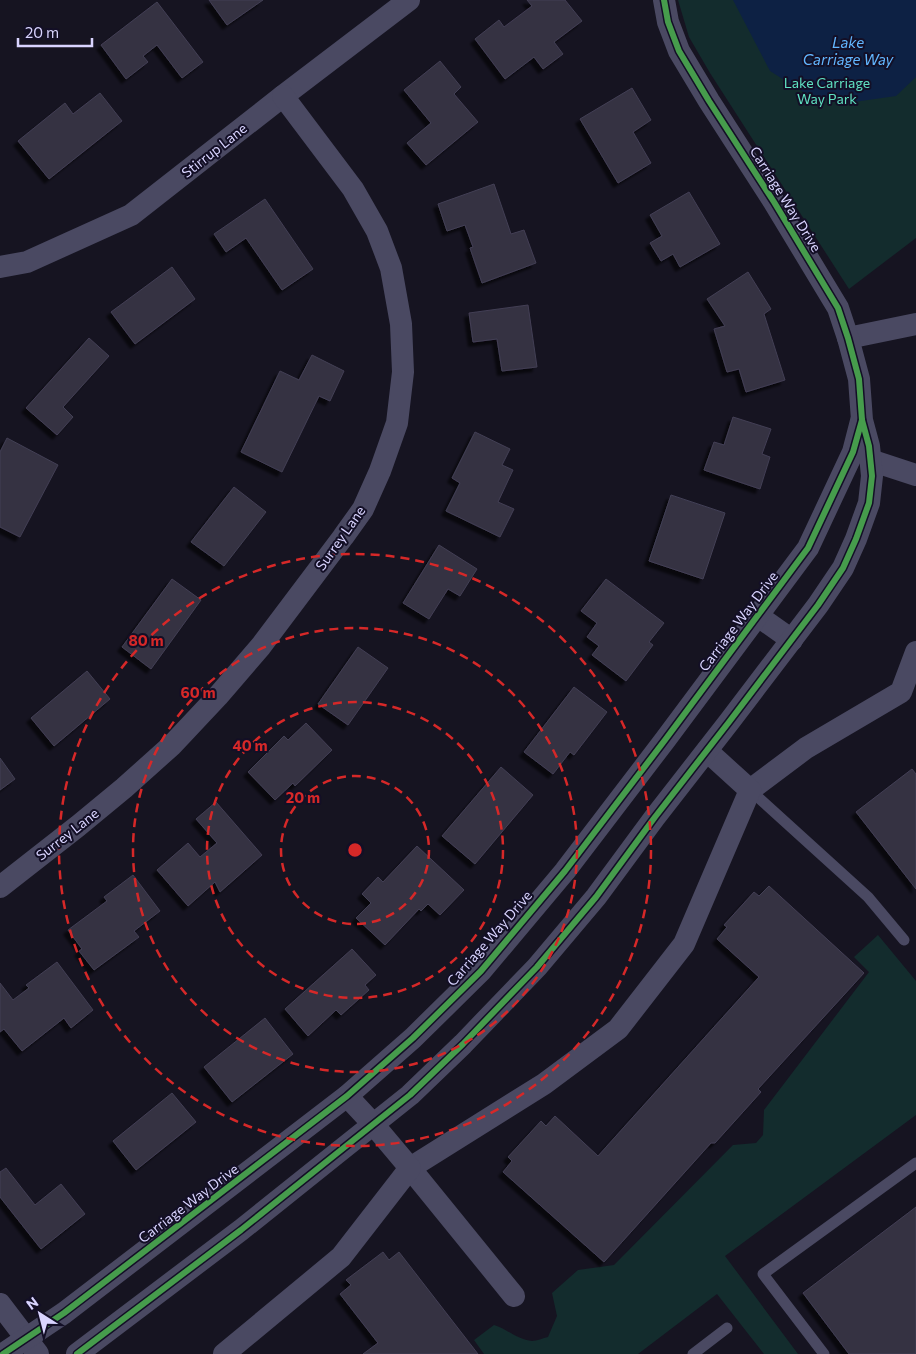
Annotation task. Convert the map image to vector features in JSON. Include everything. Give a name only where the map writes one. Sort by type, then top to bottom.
[{"type":"street","name":"Stirrup Lane","points":[[0,267],[27,262],[132,214],[409,0]]},
{"type":"street","name":"Carriage Way Drive","points":[[77,1354],[241,1230],[373,1124],[423,1082],[463,1044],[537,967],[596,897],[818,606],[843,568],[869,503],[872,476],[869,446],[862,420],[859,379],[848,338],[838,308],[679,51],[668,22],[664,0]]},
{"type":"street","name":"Surrey Lane","points":[[0,887],[124,788],[172,745],[218,696],[261,646],[343,537],[363,509],[380,471],[397,423],[403,372],[401,324],[391,268],[377,230],[362,202],[283,96]]},
{"type":"street","points":[[848,338],[916,324]]},
{"type":"street","name":"Carriage Way Drive","points":[[3,1354],[32,1346],[64,1312],[347,1096],[413,1038],[481,971],[565,871],[808,548],[853,452],[862,420]]},
{"type":"street","points":[[870,460],[916,474]]},
{"type":"street","name":"Carriage Way Drive","points":[[758,616],[792,640]]},
{"type":"street","points":[[224,1354],[341,1257],[410,1168],[544,1084],[618,1029],[684,944],[750,790],[806,748],[902,692],[916,652]]},
{"type":"street","points":[[707,750],[750,790]]},
{"type":"street","name":"Carriage Way Drive","points":[[481,971],[508,996]]},
{"type":"street","points":[[347,1096],[410,1168],[514,1296]]},
{"type":"street","points":[[0,1304],[32,1346]]},
{"type":"lane","points":[[750,790],[868,897],[904,940]]},
{"type":"lane","points":[[824,1354],[764,1274],[916,1163]]},
{"type":"lane","points":[[693,1354],[727,1328]]},
{"type":"green space","name":"Lake Carriage Way Park","points":[[678,0],[916,0],[916,238],[849,289],[710,73],[689,37]]},
{"type":"green space","points":[[878,935],[916,981],[916,1115],[725,1256],[798,1354],[764,1354],[717,1294],[638,1354],[484,1354],[474,1340],[494,1325],[527,1340],[534,1341],[548,1337],[557,1316],[552,1293],[578,1270],[614,1265],[733,1145],[756,1143],[763,1135],[764,1110],[869,972],[854,957]]},
{"type":"water","name":"Lake Carriage Way","points":[[733,0],[916,0],[916,77],[896,96],[847,103],[805,93],[770,71]]},
{"type":"building","points":[[209,0],[263,0],[227,25]]},
{"type":"building","points":[[527,0],[565,0],[582,21],[554,42],[563,54],[543,69],[534,57],[505,79],[475,39],[499,20],[504,27],[532,6]]},
{"type":"building","points":[[157,2],[203,62],[182,78],[157,45],[143,56],[148,62],[126,79],[101,45]]},
{"type":"building","points":[[440,61],[461,87],[454,94],[478,122],[426,165],[407,143],[431,123],[404,90]]},
{"type":"building","points":[[632,88],[651,120],[633,132],[651,163],[618,183],[580,119]]},
{"type":"building","points":[[100,93],[122,121],[49,179],[18,141],[65,103],[73,114]]},
{"type":"building","points":[[494,184],[511,234],[524,230],[536,263],[482,283],[470,248],[473,247],[465,225],[447,231],[438,204]]},
{"type":"building","points":[[689,192],[720,244],[680,267],[673,254],[661,261],[650,243],[662,236],[650,215]]},
{"type":"building","points":[[265,199],[313,269],[282,290],[246,238],[226,252],[214,234]]},
{"type":"building","points":[[172,267],[195,299],[135,344],[111,312]]},
{"type":"building","points":[[748,272],[771,309],[764,314],[785,380],[746,392],[739,369],[727,372],[714,329],[725,326],[707,299]]},
{"type":"building","points":[[528,305],[537,367],[502,371],[497,339],[473,342],[469,313]]},
{"type":"building","points":[[89,338],[109,356],[63,407],[73,417],[57,435],[26,408]]},
{"type":"building","points":[[312,355],[344,371],[330,401],[319,396],[282,472],[241,452],[280,371],[299,380]]},
{"type":"building","points":[[733,417],[771,429],[762,454],[770,457],[760,489],[704,470],[714,442],[724,445]]},
{"type":"building","points":[[475,432],[510,449],[502,465],[513,470],[498,502],[514,509],[500,537],[446,511],[460,483],[452,478]]},
{"type":"building","points":[[7,438],[58,465],[20,537],[0,527],[0,452]]},
{"type":"building","points":[[234,487],[266,512],[224,566],[191,542]]},
{"type":"building","points":[[671,495],[725,513],[703,579],[649,561]]},
{"type":"building","points":[[439,545],[477,569],[460,596],[448,589],[429,619],[403,603]]},
{"type":"building","points":[[172,579],[201,600],[151,669],[122,647]]},
{"type":"building","points":[[606,579],[664,623],[649,642],[653,645],[626,681],[592,655],[599,646],[587,637],[597,623],[581,611]]},
{"type":"building","points":[[358,647],[388,668],[348,725],[318,704]]},
{"type":"building","points":[[87,671],[110,699],[54,746],[31,718]]},
{"type":"building","points":[[574,687],[607,712],[574,755],[570,752],[553,774],[524,752]]},
{"type":"building","points":[[306,723],[332,750],[295,786],[293,783],[275,800],[248,772],[284,736],[288,740]]},
{"type":"building","points":[[0,758],[15,779],[0,790]]},
{"type":"building","points":[[501,767],[533,795],[475,864],[442,836]]},
{"type":"building","points":[[912,769],[916,774],[916,889],[856,812]]},
{"type":"building","points":[[216,802],[262,855],[220,892],[215,882],[188,906],[157,870],[188,843],[200,857],[217,843],[196,819]]},
{"type":"building","points":[[417,846],[464,890],[440,915],[428,904],[421,911],[419,909],[385,945],[356,918],[371,903],[362,894],[378,877],[383,882]]},
{"type":"building","points":[[133,875],[160,911],[134,931],[139,937],[94,970],[79,951],[82,949],[68,930],[107,901],[104,897]]},
{"type":"building","points":[[769,886],[864,973],[758,1089],[761,1092],[715,1143],[711,1143],[604,1262],[503,1172],[512,1161],[508,1157],[541,1121],[546,1126],[555,1116],[598,1156],[759,977],[717,939],[727,927],[724,925],[754,892],[759,896]]},
{"type":"building","points":[[352,949],[376,975],[365,985],[369,990],[341,1015],[336,1010],[308,1036],[285,1009]]},
{"type":"building","points":[[57,962],[93,1010],[71,1028],[64,1018],[22,1051],[4,1029],[0,1032],[0,983],[13,1000],[29,988],[26,985]]},
{"type":"building","points":[[265,1018],[293,1054],[232,1102],[204,1067]]},
{"type":"building","points":[[172,1093],[196,1122],[136,1170],[113,1141]]},
{"type":"building","points":[[6,1168],[35,1205],[61,1184],[85,1214],[41,1249],[0,1197],[0,1172]]},
{"type":"building","points":[[916,1207],[916,1354],[849,1354],[803,1293]]},
{"type":"building","points":[[383,1252],[389,1260],[399,1252],[478,1354],[363,1354],[378,1343],[340,1294],[351,1285],[346,1280]]},
{"type":"cycle path","points":[[77,1354],[241,1230],[410,1095],[463,1044],[537,967],[596,897],[818,605],[843,568],[856,539],[869,503],[872,476],[869,446],[862,420],[859,379],[838,308],[679,51],[668,22],[664,0]]},
{"type":"cycle path","points":[[3,1354],[64,1313],[347,1096],[413,1038],[481,971],[565,871],[808,548],[853,452],[862,420]]}]
